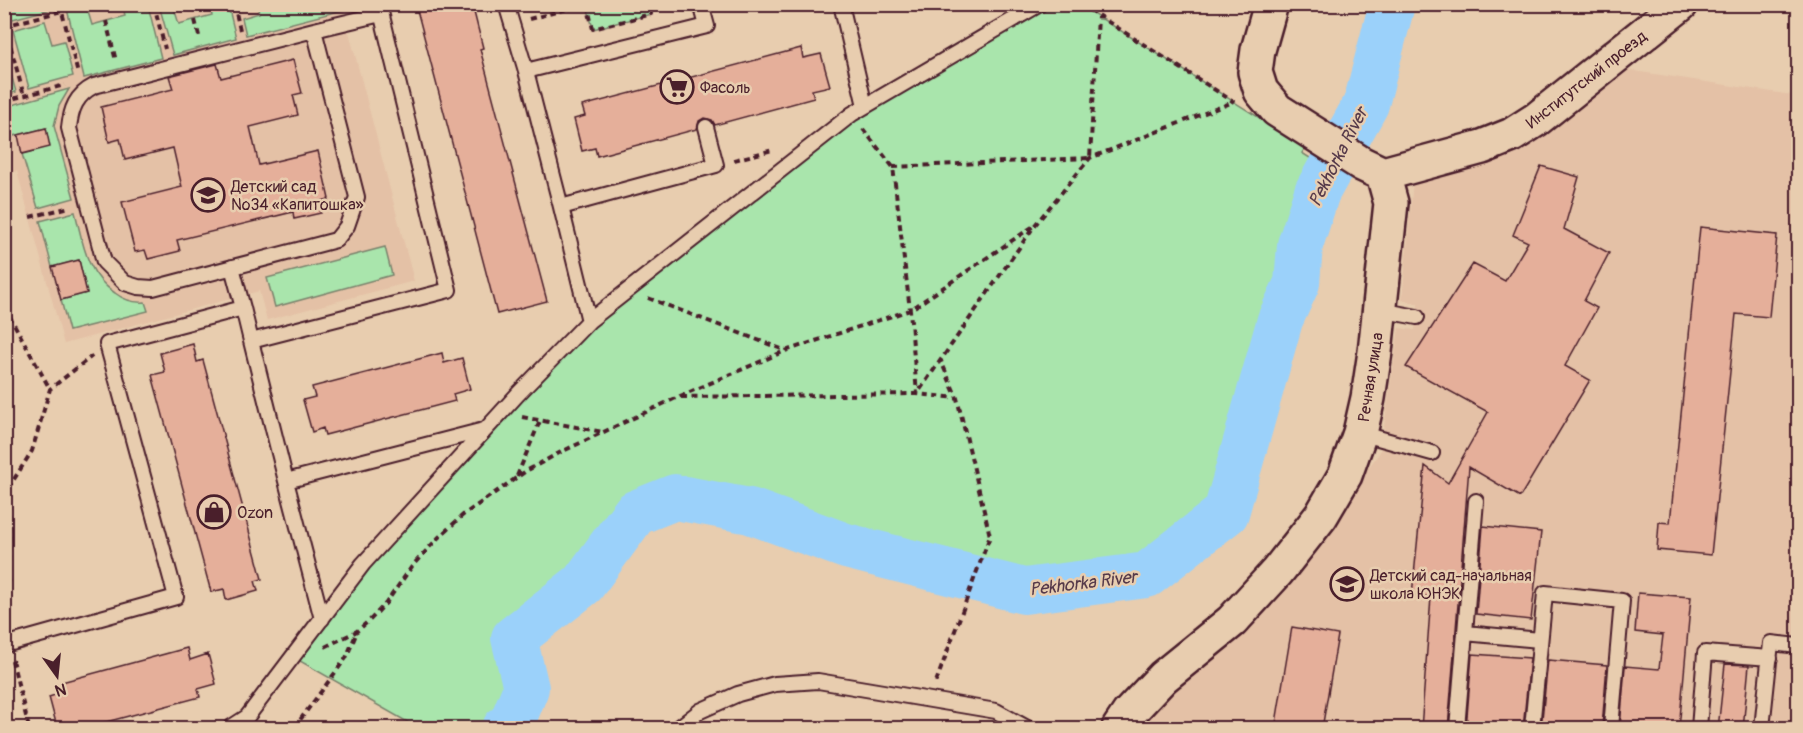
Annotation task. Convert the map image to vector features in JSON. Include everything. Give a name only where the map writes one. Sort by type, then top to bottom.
[{"type":"street","points":[[1271,4],[1258,50],[1255,72],[1261,91],[1276,110],[1372,169]]},
{"type":"street","name":"Институтский проезд","points":[[1372,169],[1482,147],[1512,135],[1537,119],[1681,4]]},
{"type":"street","name":"Речная улица","points":[[1119,729],[1128,712],[1163,677],[1268,591],[1277,572],[1320,516],[1345,475],[1360,433],[1368,398],[1391,203],[1372,169]]},
{"type":"lane","points":[[506,4],[526,71],[589,321]]},
{"type":"lane","points":[[526,71],[707,26],[701,4]]},
{"type":"lane","points":[[842,4],[866,106]]},
{"type":"lane","points":[[230,729],[247,717],[363,564],[500,413],[589,321],[852,114],[1040,4]]},
{"type":"lane","points":[[251,341],[449,290],[380,9],[314,30],[121,80],[81,87],[71,113],[69,128],[104,262],[124,283],[153,288],[336,240],[347,226],[357,197],[314,30]]},
{"type":"lane","points":[[561,207],[716,165],[706,127]]},
{"type":"lane","points":[[232,267],[322,619]]},
{"type":"lane","points":[[8,644],[176,597],[107,344],[243,309]]},
{"type":"lane","points":[[1380,310],[1417,317]]},
{"type":"lane","points":[[286,481],[485,430]]},
{"type":"lane","points":[[1360,433],[1432,453]]},
{"type":"lane","points":[[1457,729],[1476,501]]},
{"type":"lane","points":[[1532,729],[1545,593],[1622,601],[1611,729]]},
{"type":"lane","points":[[1465,633],[1540,640]]},
{"type":"lane","points":[[1762,729],[1771,643],[1798,646]]},
{"type":"lane","points":[[1699,729],[1705,653],[1770,658]]},
{"type":"lane","points":[[678,729],[700,711],[738,694],[775,684],[818,681],[996,711],[1027,729]]},
{"type":"path","points":[[4,102],[24,96],[81,87],[60,4]]},
{"type":"path","points":[[154,4],[170,67]]},
{"type":"path","points":[[512,25],[587,4],[593,29],[651,14],[649,4]]},
{"type":"path","points":[[893,167],[1090,158],[1233,102],[1080,4]]},
{"type":"path","points":[[24,96],[5,26],[62,11]]},
{"type":"path","points":[[917,394],[1035,225],[1090,158],[1098,16]]},
{"type":"path","points":[[106,21],[121,80]]},
{"type":"path","points":[[852,114],[893,167],[910,310],[917,394]]},
{"type":"path","points":[[30,217],[89,202]]},
{"type":"path","points":[[293,657],[330,645],[357,631],[386,603],[414,565],[438,538],[463,515],[516,478],[561,452],[603,432],[785,351],[910,310],[1035,225]]},
{"type":"path","points":[[627,290],[785,351]]},
{"type":"path","points":[[4,306],[50,388]]},
{"type":"path","points":[[4,318],[4,336]]},
{"type":"path","points":[[29,729],[8,644],[9,487],[32,451],[50,388],[107,344]]},
{"type":"path","points":[[928,700],[957,629],[990,536],[957,398],[940,360]]},
{"type":"path","points":[[678,397],[917,394],[957,398]]},
{"type":"path","points":[[500,413],[603,432]]},
{"type":"path","points":[[516,478],[540,421]]},
{"type":"path","points":[[294,729],[346,658],[357,631]]},
{"type":"shaded area","name":"Детский сад №34 «Капитошка»","points":[[5,5],[342,5],[414,281],[267,320],[259,291],[64,344],[17,171],[5,174]]},
{"type":"shaded area","points":[[1628,70],[1798,96],[1798,728],[1161,728],[1140,716],[1288,577],[1380,452],[1399,328],[1415,330],[1418,304],[1402,300],[1413,181],[1519,151]]},
{"type":"green space","points":[[5,4],[54,5],[55,8],[5,21]]},
{"type":"green space","points":[[66,5],[86,5],[92,25],[125,16],[123,5],[148,5],[161,58],[84,78]]},
{"type":"green space","points":[[159,5],[173,5],[179,24],[212,15],[210,5],[228,5],[236,38],[173,55]]},
{"type":"green space","points":[[257,5],[342,5],[343,10],[246,35],[242,18],[259,13]]},
{"type":"green space","points":[[587,5],[649,5],[651,14],[593,29]]},
{"type":"green space","points":[[1043,5],[1080,5],[1306,147],[1302,153],[1329,170],[1317,192],[1300,245],[1297,283],[1280,320],[1226,513],[1147,575],[1024,591],[846,546],[750,511],[675,497],[635,513],[583,584],[515,638],[526,688],[511,725],[505,728],[418,728],[293,657],[363,564],[589,321],[852,114]]},
{"type":"green space","points":[[45,21],[52,44],[64,41],[73,76],[29,88],[13,30]]},
{"type":"green space","points":[[4,49],[16,92],[5,95],[4,95]]},
{"type":"green space","points":[[69,89],[59,106],[54,126],[74,198],[38,208],[22,154],[46,128],[5,138],[5,107]]},
{"type":"green space","points":[[75,212],[87,257],[98,277],[122,298],[145,302],[148,311],[69,331],[61,300],[87,293],[79,260],[52,267],[40,221]]},
{"type":"green space","points":[[385,247],[392,275],[275,307],[267,278]]},
{"type":"building","points":[[437,4],[472,4],[483,48],[480,49],[547,301],[497,314],[417,10]]},
{"type":"building","points":[[801,48],[803,58],[821,54],[830,86],[812,90],[814,98],[715,125],[712,120],[704,118],[699,121],[697,129],[597,156],[595,148],[582,151],[574,119],[585,116],[582,106]]},
{"type":"building","points":[[293,60],[302,93],[293,95],[298,115],[250,127],[259,165],[318,151],[329,199],[318,202],[321,213],[294,219],[293,212],[177,240],[180,251],[148,259],[145,250],[135,252],[122,202],[182,187],[173,148],[125,160],[120,139],[109,142],[101,107],[173,89],[169,76],[217,64],[221,78]]},
{"type":"building","points":[[46,128],[50,147],[22,154],[18,135]]},
{"type":"building","points":[[1541,166],[1579,177],[1564,229],[1609,253],[1584,301],[1597,308],[1565,366],[1590,380],[1520,497],[1469,467],[1448,729],[1421,729],[1431,597],[1412,595],[1425,466],[1448,483],[1488,412],[1406,367],[1473,264],[1505,281],[1528,242],[1513,235]]},
{"type":"building","points":[[1700,227],[1777,235],[1769,317],[1736,314],[1711,555],[1657,550],[1659,522],[1670,523]]},
{"type":"building","points":[[79,260],[87,293],[61,300],[52,267]]},
{"type":"building","points":[[193,344],[197,362],[203,360],[262,579],[255,581],[258,591],[226,600],[224,589],[211,592],[152,375],[165,372],[160,353]]},
{"type":"building","points":[[442,353],[444,363],[462,358],[470,389],[453,394],[455,401],[325,435],[323,428],[312,432],[303,400],[315,397],[312,387]]},
{"type":"building","points":[[1483,526],[1541,532],[1531,620],[1476,614]]},
{"type":"building","points":[[1638,593],[1691,597],[1679,729],[1620,728],[1625,666],[1659,669],[1663,635],[1635,632]]},
{"type":"building","points":[[1292,627],[1338,635],[1322,729],[1275,729]]},
{"type":"building","points":[[187,648],[190,660],[208,654],[216,684],[198,689],[200,697],[80,729],[71,729],[69,723],[57,727],[49,697],[61,693],[58,683]]},
{"type":"building","points":[[1472,654],[1530,658],[1523,729],[1466,729]]},
{"type":"building","points":[[1548,660],[1607,665],[1602,727],[1577,724],[1577,729],[1541,729]]},
{"type":"building","points":[[1725,664],[1749,665],[1743,729],[1718,729]]},
{"type":"waterway","name":"Pekhorka River","points":[[505,728],[511,725],[526,688],[514,638],[583,584],[635,513],[675,497],[750,511],[846,546],[1024,591],[1147,575],[1226,513],[1280,320],[1297,283],[1300,245],[1317,192],[1366,104],[1392,4]]},
{"type":"place","name":"Фасоль","points":[[677,87]]},
{"type":"place","name":"Детский сад №34 «Капитошка»","points":[[208,195]]},
{"type":"place","name":"Ozon","points":[[214,512]]},
{"type":"place","name":"Детский сад-начальная школа ЮНЭК","points":[[1347,584]]}]
